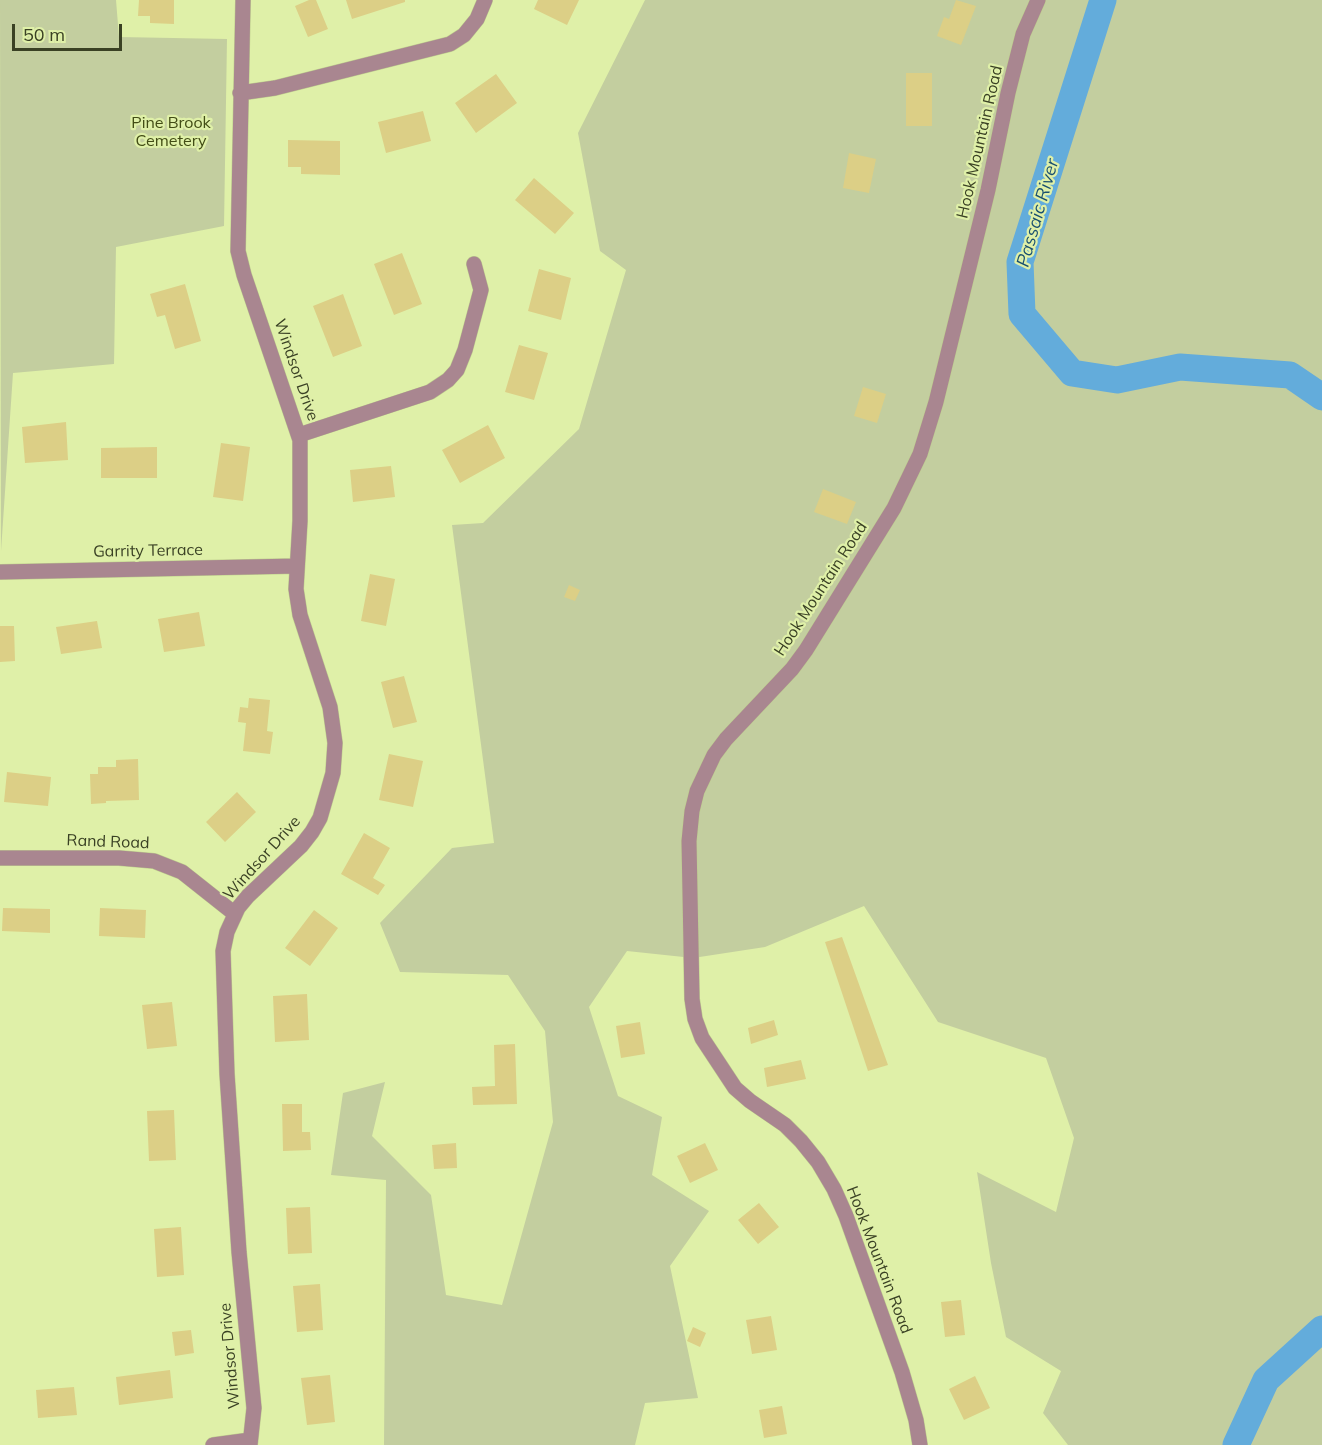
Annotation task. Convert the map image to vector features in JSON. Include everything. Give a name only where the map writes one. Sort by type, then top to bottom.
[{"type":"street","name":"Windsor Drive","points":[[243,0],[238,251],[244,275],[299,435],[300,520],[296,589],[300,615],[330,707],[335,743],[333,773],[323,809],[312,832],[301,846],[248,896],[235,914],[227,932],[223,951],[226,1074],[254,1408],[250,1443]]},
{"type":"street","points":[[240,93],[275,88],[450,44],[464,35],[477,19],[485,0]]},
{"type":"street","name":"Hook Mountain Road","points":[[920,1445],[916,1420],[902,1372],[846,1216],[834,1189],[818,1162],[785,1125],[735,1088],[702,1038],[695,1019],[692,999],[690,831],[697,791],[714,755],[726,738],[792,669],[806,650],[894,508],[920,454],[936,402],[989,187],[1008,93],[1023,34],[1038,0]]},
{"type":"street","points":[[299,435],[429,392],[448,380],[457,370],[465,350],[481,290],[474,264]]},
{"type":"street","name":"Garrity Terrace","points":[[0,572],[297,566]]},
{"type":"street","name":"Rand Road","points":[[0,858],[119,858],[154,861],[182,872],[235,914]]},
{"type":"street","points":[[213,1445],[250,1443]]},
{"type":"green space","name":"Pine Brook Cemetery","points":[[0,0],[116,0],[119,37],[227,39],[224,226],[116,247],[114,364],[13,373],[1,551]]},
{"type":"green space","points":[[645,0],[1322,0],[1322,1445],[1068,1445],[1043,1413],[1061,1371],[1006,1337],[991,1263],[977,1172],[1056,1212],[1074,1138],[1046,1058],[938,1022],[864,906],[765,947],[693,958],[627,951],[589,1007],[618,1096],[662,1117],[652,1175],[709,1211],[670,1266],[698,1398],[645,1403],[635,1445],[384,1445],[386,1180],[331,1175],[343,1093],[385,1082],[372,1136],[431,1195],[446,1295],[502,1305],[553,1122],[545,1031],[508,975],[400,972],[380,923],[452,848],[494,843],[452,525],[483,523],[579,429],[626,270],[600,251],[578,133]]},
{"type":"building","points":[[139,0],[174,0],[174,24],[150,23],[150,16],[138,16]]},
{"type":"building","points":[[309,0],[316,0],[328,29],[308,37],[295,6]]},
{"type":"building","points":[[346,0],[405,0],[405,2],[352,19]]},
{"type":"building","points":[[538,0],[579,0],[567,25],[534,9]]},
{"type":"building","points":[[956,0],[976,6],[961,45],[937,36],[944,17],[949,19]]},
{"type":"building","points":[[906,73],[932,73],[932,126],[906,126]]},
{"type":"building","points":[[496,74],[517,103],[476,133],[455,103]]},
{"type":"building","points":[[423,111],[431,141],[386,153],[378,122]]},
{"type":"building","points":[[288,140],[340,141],[340,175],[301,174],[301,167],[288,167]]},
{"type":"building","points":[[849,153],[876,159],[869,193],[843,188]]},
{"type":"building","points":[[534,178],[574,213],[555,234],[515,200]]},
{"type":"building","points":[[402,253],[422,304],[394,315],[374,264]]},
{"type":"building","points":[[539,269],[571,278],[561,320],[528,311]]},
{"type":"building","points":[[185,284],[201,341],[175,349],[165,315],[157,317],[150,294]]},
{"type":"building","points":[[343,294],[362,346],[333,357],[313,306]]},
{"type":"building","points":[[519,345],[548,353],[534,400],[505,392]]},
{"type":"building","points":[[863,387],[886,394],[877,423],[854,416]]},
{"type":"building","points":[[66,422],[68,460],[25,463],[22,427]]},
{"type":"building","points":[[488,425],[505,458],[460,483],[442,450]]},
{"type":"building","points":[[221,443],[250,447],[243,501],[213,497]]},
{"type":"building","points":[[157,447],[157,478],[101,478],[101,448]]},
{"type":"building","points":[[391,466],[395,497],[353,502],[350,470]]},
{"type":"building","points":[[823,489],[856,502],[847,524],[814,512]]},
{"type":"building","points":[[370,574],[395,579],[386,626],[361,621]]},
{"type":"building","points":[[569,585],[580,590],[575,601],[564,597]]},
{"type":"building","points":[[199,612],[205,646],[164,652],[158,619]]},
{"type":"building","points":[[97,621],[102,648],[61,654],[56,627]]},
{"type":"building","points":[[0,626],[14,626],[15,661],[0,662]]},
{"type":"building","points":[[404,676],[417,722],[393,728],[381,682]]},
{"type":"building","points":[[249,698],[270,700],[267,731],[273,732],[270,754],[243,751],[246,723],[238,722],[240,707],[248,708]]},
{"type":"building","points":[[389,754],[423,761],[413,807],[379,800]]},
{"type":"building","points":[[138,759],[139,800],[91,804],[90,774],[98,774],[98,767],[116,767],[116,760]]},
{"type":"building","points":[[7,772],[51,777],[48,806],[4,802]]},
{"type":"building","points":[[237,792],[256,812],[225,842],[206,822]]},
{"type":"building","points":[[364,833],[390,848],[373,878],[385,885],[378,895],[341,874]]},
{"type":"building","points":[[3,908],[50,909],[50,933],[2,931]]},
{"type":"building","points":[[100,908],[146,910],[145,938],[99,936]]},
{"type":"building","points":[[314,910],[338,928],[310,966],[285,948]]},
{"type":"building","points":[[842,937],[888,1065],[868,1071],[825,942]]},
{"type":"building","points":[[307,994],[309,1040],[275,1042],[273,996]]},
{"type":"building","points":[[172,1002],[177,1046],[147,1049],[142,1005]]},
{"type":"building","points":[[774,1020],[778,1035],[751,1044],[748,1028]]},
{"type":"building","points":[[640,1022],[645,1054],[621,1058],[616,1026]]},
{"type":"building","points":[[515,1044],[517,1104],[473,1105],[472,1087],[495,1086],[494,1045]]},
{"type":"building","points":[[801,1060],[806,1079],[767,1087],[764,1068]]},
{"type":"building","points":[[282,1104],[302,1104],[302,1132],[310,1132],[311,1150],[283,1151]]},
{"type":"building","points":[[174,1110],[176,1160],[149,1161],[147,1111]]},
{"type":"building","points":[[456,1143],[457,1168],[434,1169],[432,1145]]},
{"type":"building","points":[[705,1143],[718,1170],[690,1183],[677,1156]]},
{"type":"building","points":[[759,1203],[779,1227],[758,1244],[738,1220]]},
{"type":"building","points":[[310,1207],[312,1253],[288,1254],[286,1208]]},
{"type":"building","points":[[181,1227],[184,1275],[157,1277],[154,1229]]},
{"type":"building","points":[[320,1284],[323,1330],[297,1332],[293,1286]]},
{"type":"building","points":[[961,1300],[965,1335],[945,1337],[941,1302]]},
{"type":"building","points":[[771,1316],[777,1350],[752,1354],[746,1320]]},
{"type":"building","points":[[693,1327],[706,1333],[700,1347],[687,1341]]},
{"type":"building","points":[[191,1330],[194,1353],[175,1356],[172,1332]]},
{"type":"building","points":[[170,1370],[173,1398],[119,1405],[116,1377]]},
{"type":"building","points":[[330,1375],[335,1422],[307,1425],[301,1378]]},
{"type":"building","points":[[975,1376],[990,1408],[964,1420],[949,1389]]},
{"type":"building","points":[[74,1387],[77,1415],[38,1418],[36,1390]]},
{"type":"building","points":[[782,1406],[787,1434],[764,1438],[759,1410]]},
{"type":"waterway","name":"Passaic River","points":[[1103,0],[1020,262],[1022,314],[1072,373],[1117,380],[1180,367],[1290,375],[1322,397]]},
{"type":"waterway","name":"Passaic River","points":[[1236,1445],[1266,1380],[1322,1329]]}]
